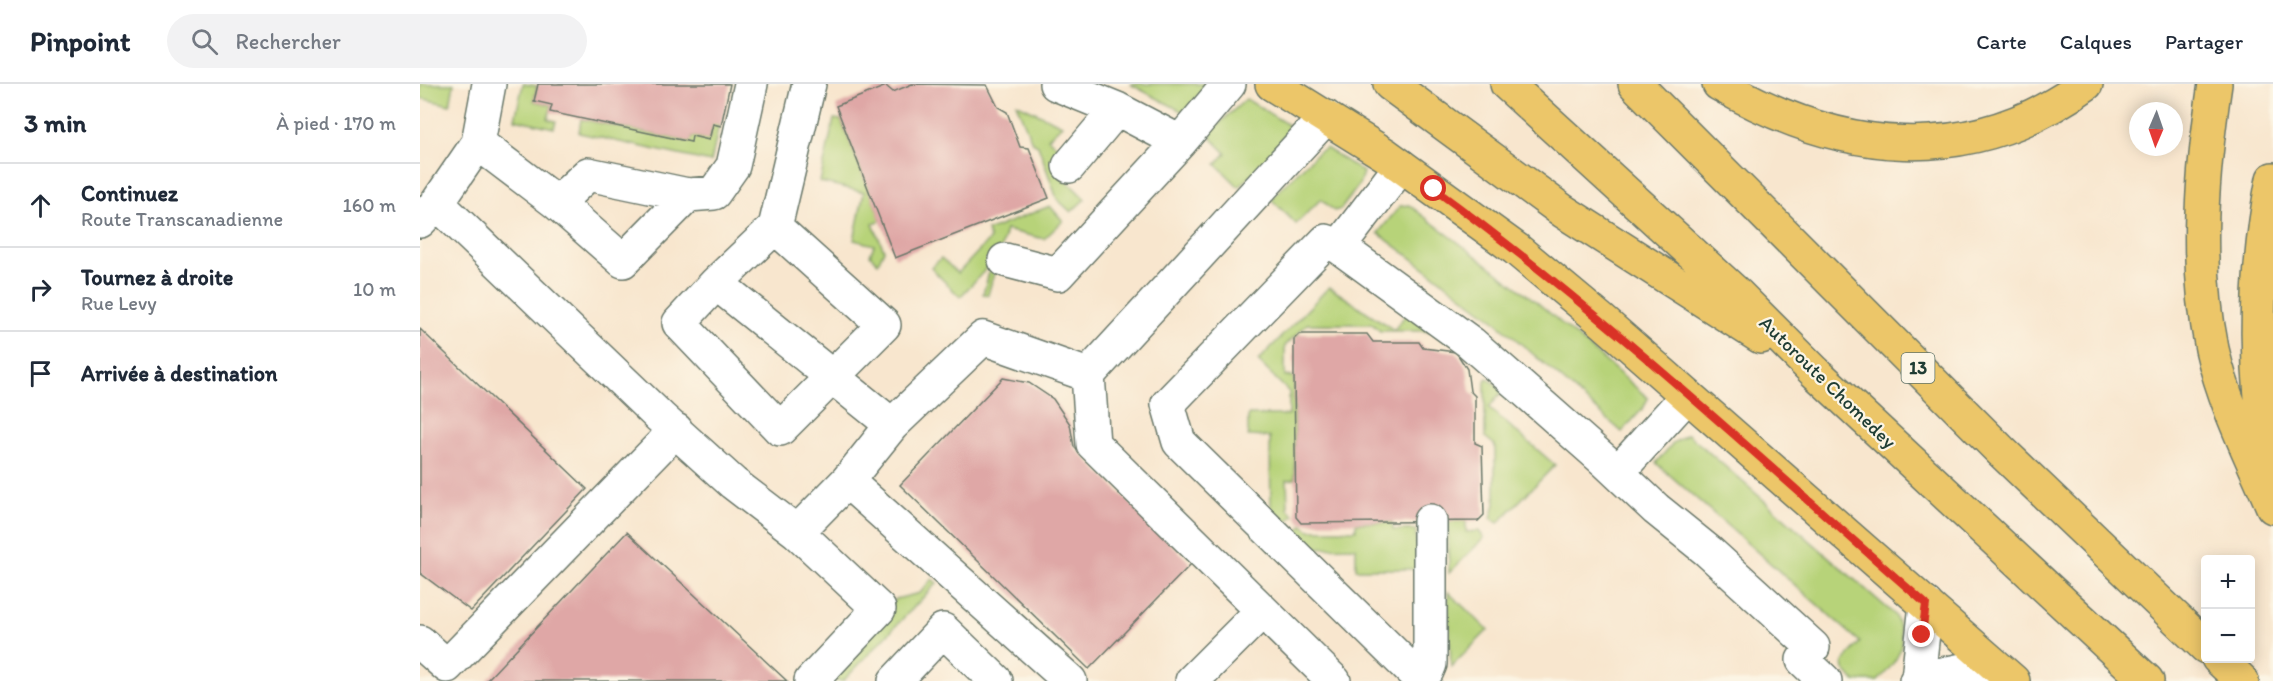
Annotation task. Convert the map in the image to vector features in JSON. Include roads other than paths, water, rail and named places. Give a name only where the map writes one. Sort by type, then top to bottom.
[{"type":"main road","points":[[1272,84],[1401,166],[1516,249],[1600,319],[2003,673]]},
{"type":"main road","points":[[1390,84],[1563,211],[1815,372]]},
{"type":"main road","name":"Autoroute Chomedey","points":[[1507,84],[1737,294],[1815,372],[2147,681]]},
{"type":"main road","name":"13","points":[[1635,84],[2001,451],[2201,643]]},
{"type":"main road","points":[[1719,84],[1763,107],[1828,132],[1858,138],[1920,143],[1981,136],[2012,126],[2064,100],[2086,84]]},
{"type":"main road","points":[[2215,84],[2205,158],[2202,204],[2203,270],[2207,313],[2213,350],[2226,394],[2242,438],[2273,507]]},
{"type":"main road","points":[[2273,179],[2263,240],[2258,300],[2261,387],[2273,482]]},
{"type":"main road","points":[[2223,663],[2242,681]]},
{"type":"street","points":[[489,84],[477,143],[428,212],[733,483],[797,532],[879,609],[811,681]]},
{"type":"street","points":[[558,203],[588,174],[688,195],[714,193],[733,166],[752,84]]},
{"type":"street","points":[[775,228],[884,325],[780,429],[679,323],[716,283],[775,228],[809,84]]},
{"type":"street","points":[[1056,84],[1118,109],[1180,142]]},
{"type":"street","points":[[1005,260],[1058,274],[1180,142],[1229,84]]},
{"type":"street","points":[[1068,166],[1118,109]]},
{"type":"street","points":[[1326,117],[1088,375],[1093,444],[1334,681]]},
{"type":"street","points":[[477,143],[558,203],[623,261],[688,195]]},
{"type":"street","points":[[1339,247],[1401,166]]},
{"type":"street","points":[[1430,521],[1430,664],[1421,680],[1179,442],[1168,404],[1326,241],[1339,247],[1470,343],[1618,472],[1813,647],[1803,660],[1825,681]]},
{"type":"street","points":[[716,283],[892,425]]},
{"type":"street","points":[[797,532],[847,481],[892,425],[983,338],[1088,375]]},
{"type":"street","points":[[1618,472],[1687,396]]},
{"type":"street","points":[[420,642],[440,674],[676,430]]},
{"type":"street","points":[[847,481],[1070,681]]},
{"type":"street","points":[[1926,604],[1917,680],[2003,673]]},
{"type":"street","points":[[1192,681],[1262,611]]},
{"type":"street","points":[[895,681],[943,630],[996,681]]}]
